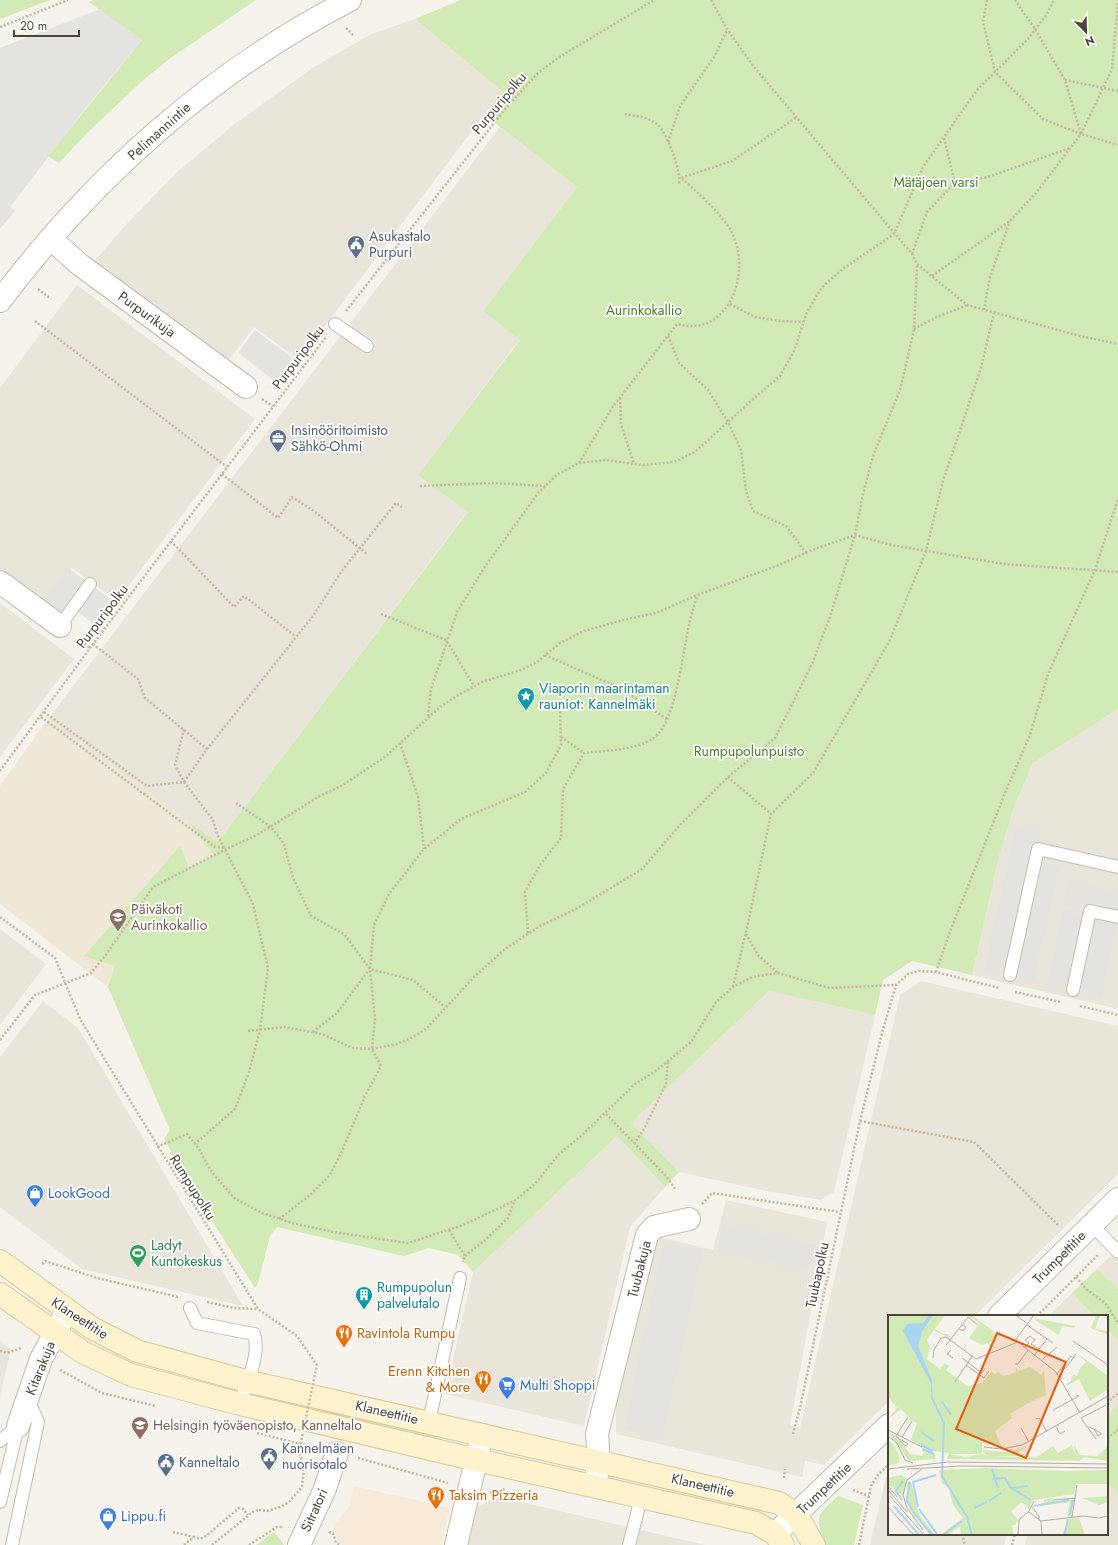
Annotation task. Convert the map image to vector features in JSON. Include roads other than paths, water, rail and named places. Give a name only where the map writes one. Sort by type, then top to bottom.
[{"type":"street","name":"Pelimannintie","points":[[0,301],[51,239],[91,195],[168,120],[218,81],[263,50],[306,23],[350,0]]},
{"type":"street","name":"Purpurikuja","points":[[51,239],[79,264],[246,387]]},
{"type":"street","points":[[0,582],[60,626]]},
{"type":"street","name":"Trumpettitie","points":[[1000,1315],[1118,1199]]},
{"type":"street","name":"Tuubakuja","points":[[594,1486],[599,1461],[597,1434],[648,1235],[654,1227],[689,1219]]},
{"type":"street","name":"Klaneettitie","points":[[0,1261],[67,1312],[92,1328],[137,1351],[246,1381],[762,1498],[779,1503],[796,1514]]},
{"type":"street","name":"Klaneettitie","points":[[0,1294],[84,1353],[131,1375],[240,1404],[641,1498],[756,1523],[779,1540]]},
{"type":"street","name":"Kitarakuja","points":[[18,1426],[41,1359],[54,1333],[67,1312]]},
{"type":"street","name":"Trumpettitie","points":[[779,1540],[796,1514],[888,1426]]},
{"type":"street","points":[[456,1545],[482,1435]]},
{"type":"street","name":"Sitratori","points":[[303,1537],[324,1491],[337,1453]]},
{"type":"street","points":[[796,1514],[814,1545]]},
{"type":"lane","points":[[335,324],[368,346]]},
{"type":"lane","points":[[60,626],[90,584]]},
{"type":"lane","points":[[1010,975],[1038,849],[1118,867]]},
{"type":"lane","points":[[1073,990],[1090,911],[1118,917]]},
{"type":"lane","points":[[1092,1225],[1114,1248]]},
{"type":"lane","points":[[429,1422],[460,1278]]},
{"type":"lane","points":[[190,1308],[197,1323],[254,1334],[257,1343],[256,1354],[246,1381],[240,1404]]},
{"type":"lane","points":[[12,1545],[38,1422],[27,1398]]},
{"type":"lane","points":[[0,1441],[18,1426]]},
{"type":"lane","points":[[0,1502],[18,1426]]},
{"type":"lane","points":[[629,1545],[641,1498]]},
{"type":"place","name":"Asukastalo Purpuri","points":[[356,259]]},
{"type":"place","name":"Insinööritoimisto Sähkö-Ohmi","points":[[278,453]]},
{"type":"place","name":"Viaporin maarintaman rauniot: Kannelmäki","points":[[526,711]]},
{"type":"place","name":"Päiväkoti Aurinkokallio","points":[[118,932]]},
{"type":"place","name":"LookGood","points":[[35,1208]]},
{"type":"place","name":"Ladyt Kuntokeskus","points":[[138,1268]]},
{"type":"place","name":"Rumpupolun palvelutalo","points":[[364,1310]]},
{"type":"place","name":"Ravintola Rumpu","points":[[344,1348]]},
{"type":"place","name":"Erenn Kitchen & More","points":[[483,1394]]},
{"type":"place","name":"Multi Shoppi","points":[[507,1400]]},
{"type":"place","name":"Helsingin työväenopisto, Kanneltalo","points":[[140,1440]]},
{"type":"place","name":"Kannelmäen nuorisotalo","points":[[269,1471]]},
{"type":"place","name":"Kanneltalo","points":[[166,1477]]},
{"type":"place","name":"Taksim Pizzeria","points":[[436,1510]]},
{"type":"place","name":"Lippu.fi","points":[[108,1531]]},
{"type":"park label","name":"Mätäjoen varsi","points":[[936,182]]},
{"type":"park label","name":"Aurinkokallio","points":[[644,310]]},
{"type":"park label","name":"Rumpupolunpuisto","points":[[749,751]]}]
